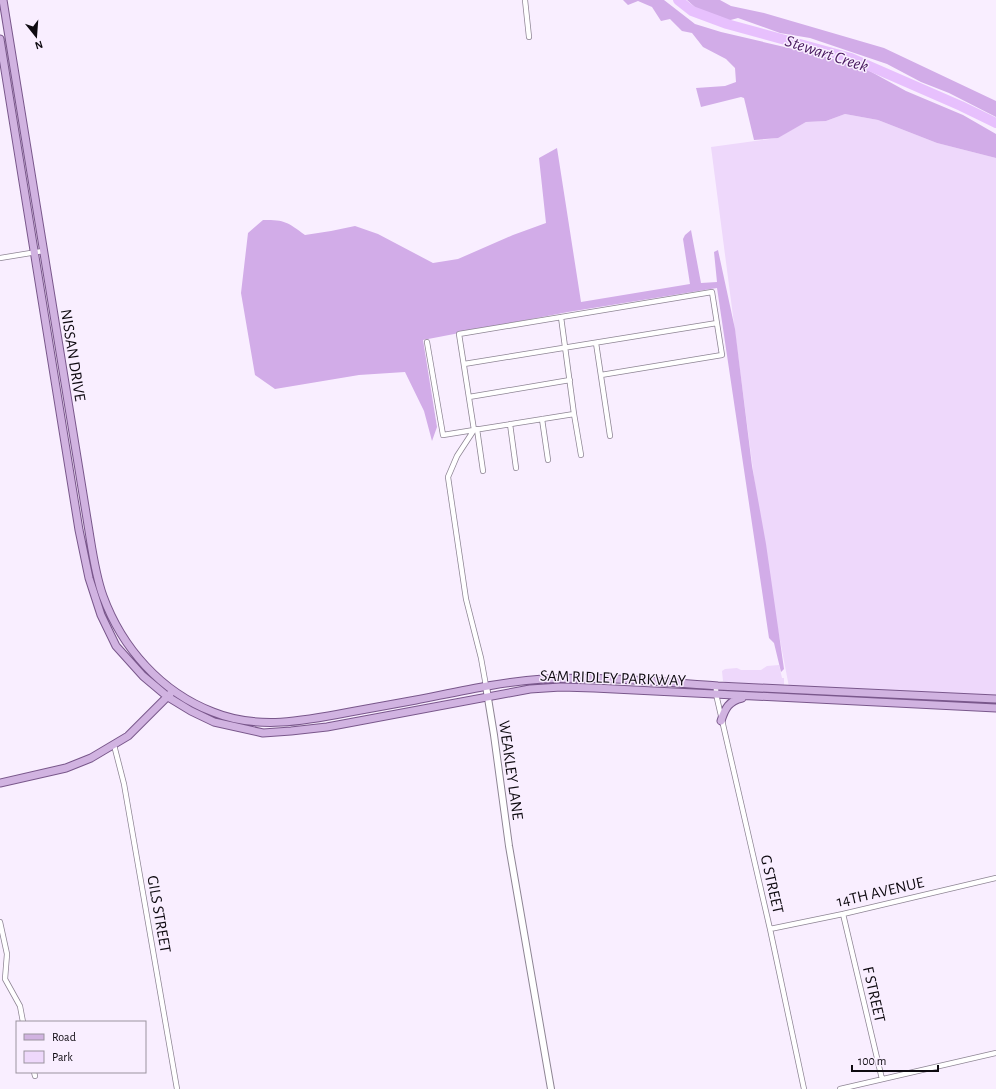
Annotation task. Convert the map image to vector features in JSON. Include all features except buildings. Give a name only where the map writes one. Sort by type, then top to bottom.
[{"type":"main road","name":"NISSAN DRIVE","points":[[3,0],[88,525],[102,594],[124,639],[150,672],[170,694]]},
{"type":"main road","name":"NISSAN DRIVE","points":[[0,39],[79,530],[89,578],[101,616],[116,646],[144,676],[170,694]]},
{"type":"main road","name":"SAM RIDLEY PARKWAY","points":[[170,694],[215,713],[239,720],[265,723],[308,720],[486,686],[541,679],[629,680],[716,686],[996,699]]},
{"type":"main road","name":"WEAKLEY LANE","points":[[486,686],[509,846],[551,1089]]},
{"type":"main road","name":"SAM RIDLEY PARKWAY","points":[[170,694],[191,711],[214,722],[263,733],[327,727],[530,689],[561,687],[996,708]]},
{"type":"main road","points":[[0,783],[72,766],[91,758],[114,745],[139,726],[170,694]]},
{"type":"main road","points":[[721,720],[727,706],[734,700],[748,696]]},
{"type":"street","points":[[525,0],[529,37]]},
{"type":"street","points":[[0,258],[43,251]]},
{"type":"street","points":[[483,471],[459,334],[712,292],[722,355],[601,375]]},
{"type":"street","points":[[561,317],[581,455]]},
{"type":"street","points":[[464,364],[565,349],[717,323]]},
{"type":"street","points":[[427,342],[443,435],[574,414]]},
{"type":"street","points":[[596,343],[610,436]]},
{"type":"street","points":[[469,397],[570,380]]},
{"type":"street","points":[[542,419],[548,460]]},
{"type":"street","points":[[510,424],[516,468]]},
{"type":"street","name":"WEAKLEY LANE","points":[[476,430],[457,456],[448,477],[466,599],[481,658],[486,686]]},
{"type":"street","name":"G STREET","points":[[716,686],[721,720],[770,929],[804,1089]]},
{"type":"street","name":"GILS STREET","points":[[114,745],[124,784],[178,1089]]},
{"type":"street","name":"14TH AVENUE","points":[[770,929],[843,914],[996,878]]},
{"type":"street","name":"F STREET","points":[[843,914],[882,1079]]},
{"type":"street","points":[[0,922],[7,954],[5,979],[20,1006],[23,1021]]},
{"type":"street","points":[[840,1089],[996,1053]]},
{"type":"green space","points":[[845,114],[878,120],[937,143],[996,158],[996,695],[789,687],[765,562],[711,147],[777,138],[806,122],[826,121]]},
{"type":"green space","points":[[779,665],[782,678],[784,678],[784,686],[723,681],[722,671],[725,669],[737,668],[741,670],[761,670],[767,666]]},
{"type":"shaded area","points":[[623,0],[664,0],[695,24],[721,32],[823,56],[866,69],[906,91],[963,115],[996,134],[996,158],[937,143],[878,120],[845,114],[826,121],[806,122],[778,138],[754,140],[744,98],[741,97],[701,107],[696,88],[725,86],[736,82],[735,68],[726,59],[703,47],[692,33],[682,31],[670,19],[661,21],[652,7],[638,1],[628,5]]},
{"type":"shaded area","points":[[687,0],[720,0],[731,6],[764,13],[884,48],[996,101],[996,117],[949,93],[921,82],[887,64],[810,38],[780,33],[738,18],[727,21],[721,17],[697,9]]},
{"type":"shaded area","points":[[557,148],[581,302],[690,284],[683,239],[691,230],[701,283],[717,282],[714,252],[718,250],[735,329],[752,466],[766,544],[784,669],[781,672],[774,643],[769,638],[717,288],[568,312],[423,340],[437,427],[432,441],[424,411],[405,372],[359,375],[275,389],[255,375],[241,293],[248,233],[263,220],[282,221],[305,235],[355,226],[378,234],[433,263],[458,259],[513,235],[546,223],[539,158]]},
{"type":"waterway","name":"Stewart Creek","points":[[678,0],[692,11],[727,24],[851,58],[996,123]]}]
